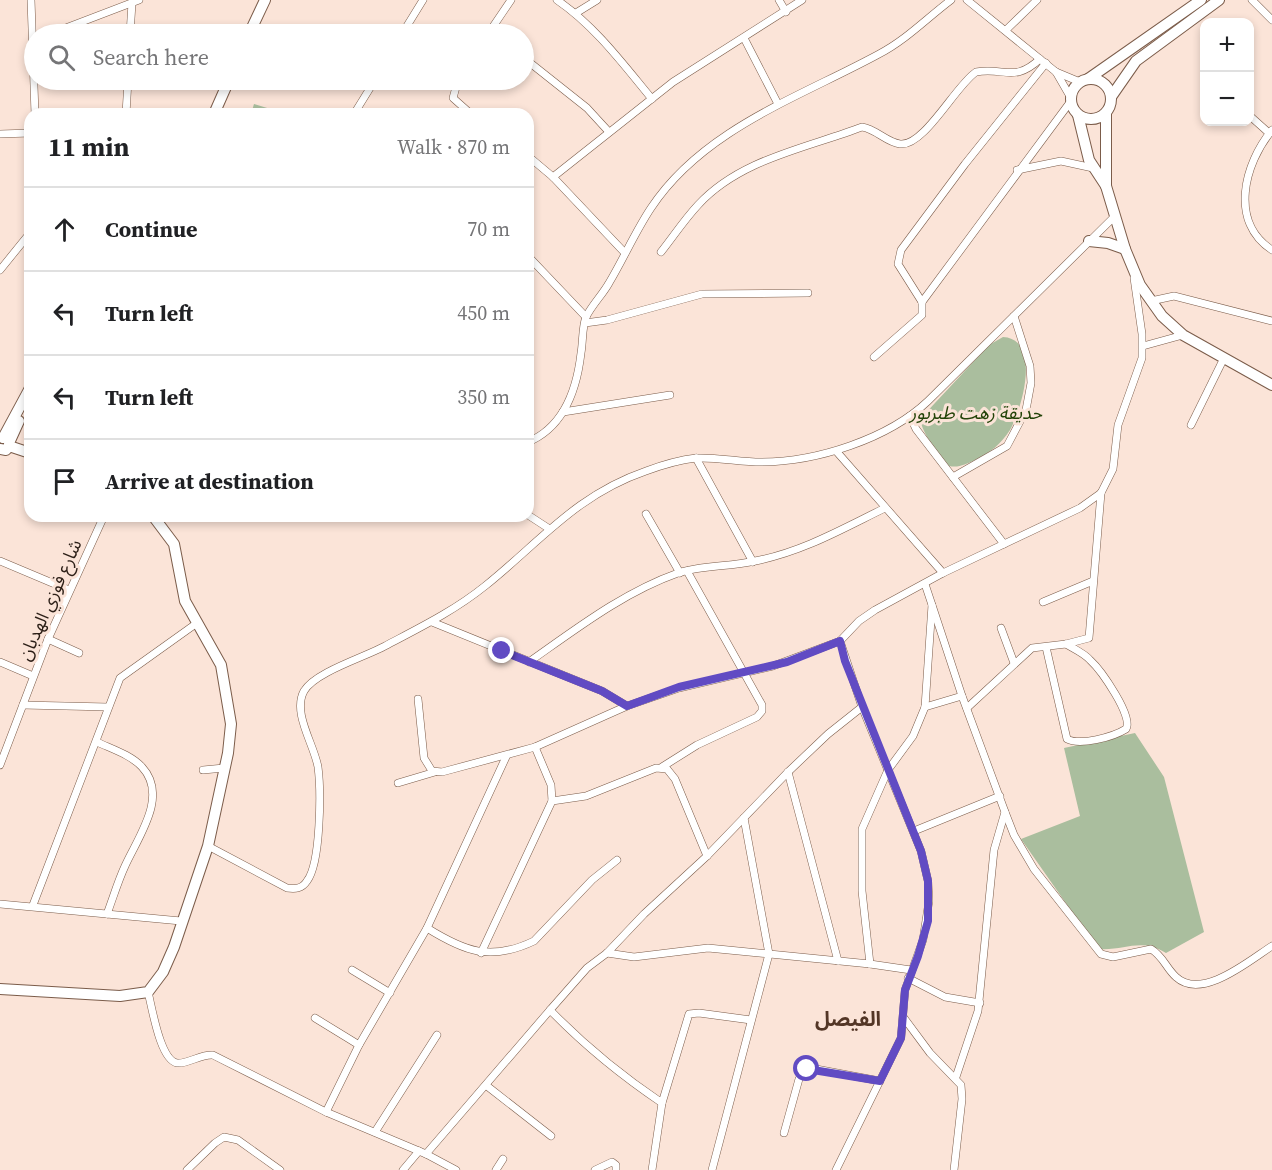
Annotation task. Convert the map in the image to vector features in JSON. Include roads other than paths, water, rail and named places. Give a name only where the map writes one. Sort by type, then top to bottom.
[{"type":"street","points":[[31,0],[33,24]]},
{"type":"street","points":[[246,24],[257,0]]},
{"type":"street","points":[[254,24],[265,0]]},
{"type":"street","points":[[408,24],[423,0]]},
{"type":"street","points":[[495,24],[511,0]]},
{"type":"street","points":[[557,0],[576,13],[608,45],[652,99]]},
{"type":"street","points":[[576,13],[597,0]]},
{"type":"street","points":[[779,0],[786,12]]},
{"type":"street","points":[[553,177],[673,82],[802,0]]},
{"type":"street","points":[[534,438],[547,430],[563,412],[579,369],[586,320],[652,206],[678,176],[718,142],[778,104],[881,53],[918,28],[951,0]]},
{"type":"street","points":[[967,0],[1056,72],[1078,115],[1093,168],[1106,186]]},
{"type":"street","points":[[1006,30],[1037,0]]},
{"type":"street","points":[[922,302],[1084,81],[1202,0]]},
{"type":"street","points":[[967,708],[1032,648],[1066,644],[1089,638],[1101,493],[1113,469],[1118,426],[1140,369],[1143,346],[1132,269],[1106,186],[1106,113],[1111,98],[1136,61],[1219,0]]},
{"type":"street","points":[[1246,0],[1253,2],[1272,20]]},
{"type":"street","points":[[76,24],[136,1]]},
{"type":"street","points":[[132,24],[136,1]]},
{"type":"street","points":[[744,38],[778,104]]},
{"type":"street","points":[[661,252],[698,205],[751,168],[792,150],[846,135],[862,127],[897,144],[909,143],[937,116],[976,72],[1016,74],[1043,61]]},
{"type":"street","points":[[874,357],[922,315],[922,302],[900,270],[899,255],[1043,61]]},
{"type":"street","points":[[534,66],[580,102],[609,132]]},
{"type":"street","points":[[1056,72],[1084,81],[1104,83],[1111,98]]},
{"type":"street","points":[[35,90],[35,108]]},
{"type":"street","points":[[126,108],[127,90]]},
{"type":"street","points":[[210,108],[218,90]]},
{"type":"street","points":[[217,108],[225,90]]},
{"type":"street","points":[[358,108],[369,90]]},
{"type":"street","points":[[455,90],[453,98],[464,108]]},
{"type":"street","points":[[1078,115],[1090,119],[1106,113]]},
{"type":"street","points":[[1254,119],[1271,132],[1249,175],[1244,203],[1256,236],[1272,250]]},
{"type":"street","points":[[0,134],[24,133]]},
{"type":"street","points":[[534,161],[553,177],[624,252]]},
{"type":"street","points":[[1017,170],[1061,161],[1093,168]]},
{"type":"street","points":[[208,846],[286,888],[298,889],[306,884],[315,859],[318,769],[314,747],[300,705],[305,690],[316,678],[432,622],[482,588],[548,528],[575,507],[623,480],[665,465],[696,458],[792,461],[837,452],[910,416],[1115,216]]},
{"type":"street","points":[[0,270],[24,240]]},
{"type":"street","points":[[1089,241],[1108,243],[1125,249]]},
{"type":"street","points":[[534,263],[586,320],[607,320],[702,294],[808,293]]},
{"type":"street","points":[[1132,269],[1151,301],[1183,335],[1223,360],[1272,385]]},
{"type":"street","points":[[1151,301],[1174,296],[1272,321]]},
{"type":"street","points":[[953,477],[1007,446],[1026,410],[1030,389],[1030,366],[1014,316]]},
{"type":"street","points":[[1143,346],[1183,335]]},
{"type":"street","points":[[1191,425],[1223,360]]},
{"type":"street","points":[[563,412],[670,395]]},
{"type":"street","points":[[4,446],[24,401]]},
{"type":"street","points":[[4,446],[24,411]]},
{"type":"street","points":[[910,416],[916,429],[1004,544]]},
{"type":"street","points":[[4,446],[24,451]]},
{"type":"street","points":[[837,452],[944,573]]},
{"type":"street","points":[[696,458],[753,562]]},
{"type":"street","points":[[398,783],[435,772],[464,768],[506,757],[535,747],[627,706],[679,687],[787,662],[840,641],[859,621],[944,573],[1080,508],[1101,493]]},
{"type":"street","points":[[529,662],[588,621],[652,584],[684,572],[753,562],[807,547],[885,508]]},
{"type":"street","points":[[552,801],[586,796],[662,767],[697,745],[757,717],[762,711],[762,705],[745,672],[646,514]]},
{"type":"street","points":[[534,519],[548,528]]},
{"type":"street","name":"شارع فوزي الهدبان","points":[[0,765],[48,639],[101,522]]},
{"type":"street","points":[[0,989],[120,996],[148,992],[163,972],[174,947],[208,846],[231,724],[226,686],[215,650],[197,623],[183,594],[174,544],[158,522]]},
{"type":"street","points":[[0,561],[69,590]]},
{"type":"street","points":[[1043,602],[1093,581]]},
{"type":"street","points":[[925,584],[962,696],[1014,835],[1034,869],[1094,948],[1101,954],[1113,957],[1151,949],[1163,959],[1176,977],[1187,983],[1199,984],[1235,970],[1272,946]]},
{"type":"street","points":[[870,963],[862,880],[861,835],[867,815],[888,770],[913,736],[925,706],[933,605]]},
{"type":"street","points":[[432,622],[602,691],[627,706]]},
{"type":"street","points":[[33,905],[120,678],[197,623]]},
{"type":"street","points":[[1001,628],[1014,663]]},
{"type":"street","points":[[48,639],[79,653]]},
{"type":"street","points":[[836,1170],[901,1038],[908,978],[923,940],[929,901],[928,881],[914,831],[862,707],[840,641]]},
{"type":"street","points":[[1046,646],[1067,739],[1074,742],[1121,732],[1129,722],[1101,671],[1088,657],[1066,644]]},
{"type":"street","points":[[0,662],[33,676]]},
{"type":"street","points":[[925,706],[962,696]]},
{"type":"street","points":[[418,699],[424,758],[428,767],[435,772]]},
{"type":"street","points":[[23,705],[108,707]]},
{"type":"street","points":[[404,1170],[487,1086],[587,968],[607,953],[644,914],[707,856],[828,734],[862,707]]},
{"type":"street","points":[[97,742],[133,759],[144,768],[152,784],[153,798],[143,831],[125,866],[107,914]]},
{"type":"street","points":[[481,953],[552,801],[551,785],[535,747]]},
{"type":"street","points":[[326,1112],[359,1045],[427,928],[506,757]]},
{"type":"street","points":[[662,767],[671,771],[707,856]]},
{"type":"street","points":[[203,770],[224,768]]},
{"type":"street","points":[[788,772],[838,961]]},
{"type":"street","points":[[914,831],[1000,796]]},
{"type":"street","points":[[956,1077],[980,1003],[994,850],[1005,812]]},
{"type":"street","points":[[712,1170],[770,954],[744,818]]},
{"type":"street","points":[[427,928],[467,950],[481,953],[523,946],[534,941],[592,880],[617,860]]},
{"type":"street","points":[[0,904],[33,905],[181,921]]},
{"type":"street","points":[[607,953],[634,957],[708,948],[870,963],[911,970]]},
{"type":"street","points":[[352,970],[390,993]]},
{"type":"street","points":[[908,978],[945,997],[980,1003]]},
{"type":"street","points":[[148,992],[163,1051],[168,1059],[179,1063],[204,1054],[213,1054],[326,1112],[423,1153],[456,1170]]},
{"type":"street","points":[[550,1010],[570,1031],[628,1079],[662,1103]]},
{"type":"street","points":[[652,1170],[662,1103],[688,1014],[699,1013],[751,1020]]},
{"type":"street","points":[[315,1018],[359,1045]]},
{"type":"street","points":[[904,1018],[930,1053],[956,1077],[963,1091],[954,1170]]},
{"type":"street","points":[[375,1132],[437,1035]]},
{"type":"street","points":[[784,1133],[799,1079],[804,1071],[816,1069],[880,1081]]},
{"type":"street","points":[[487,1086],[551,1136]]},
{"type":"street","points":[[187,1170],[224,1137],[238,1140],[269,1167],[280,1170]]},
{"type":"street","points":[[496,1170],[503,1159]]},
{"type":"street","points":[[596,1170],[612,1162],[616,1165],[616,1170]]},
{"type":"district","name":"الفيصل","points":[[848,1019]]},
{"type":"park label","name":"حديقة زهت طبربور","points":[[976,413]]}]
